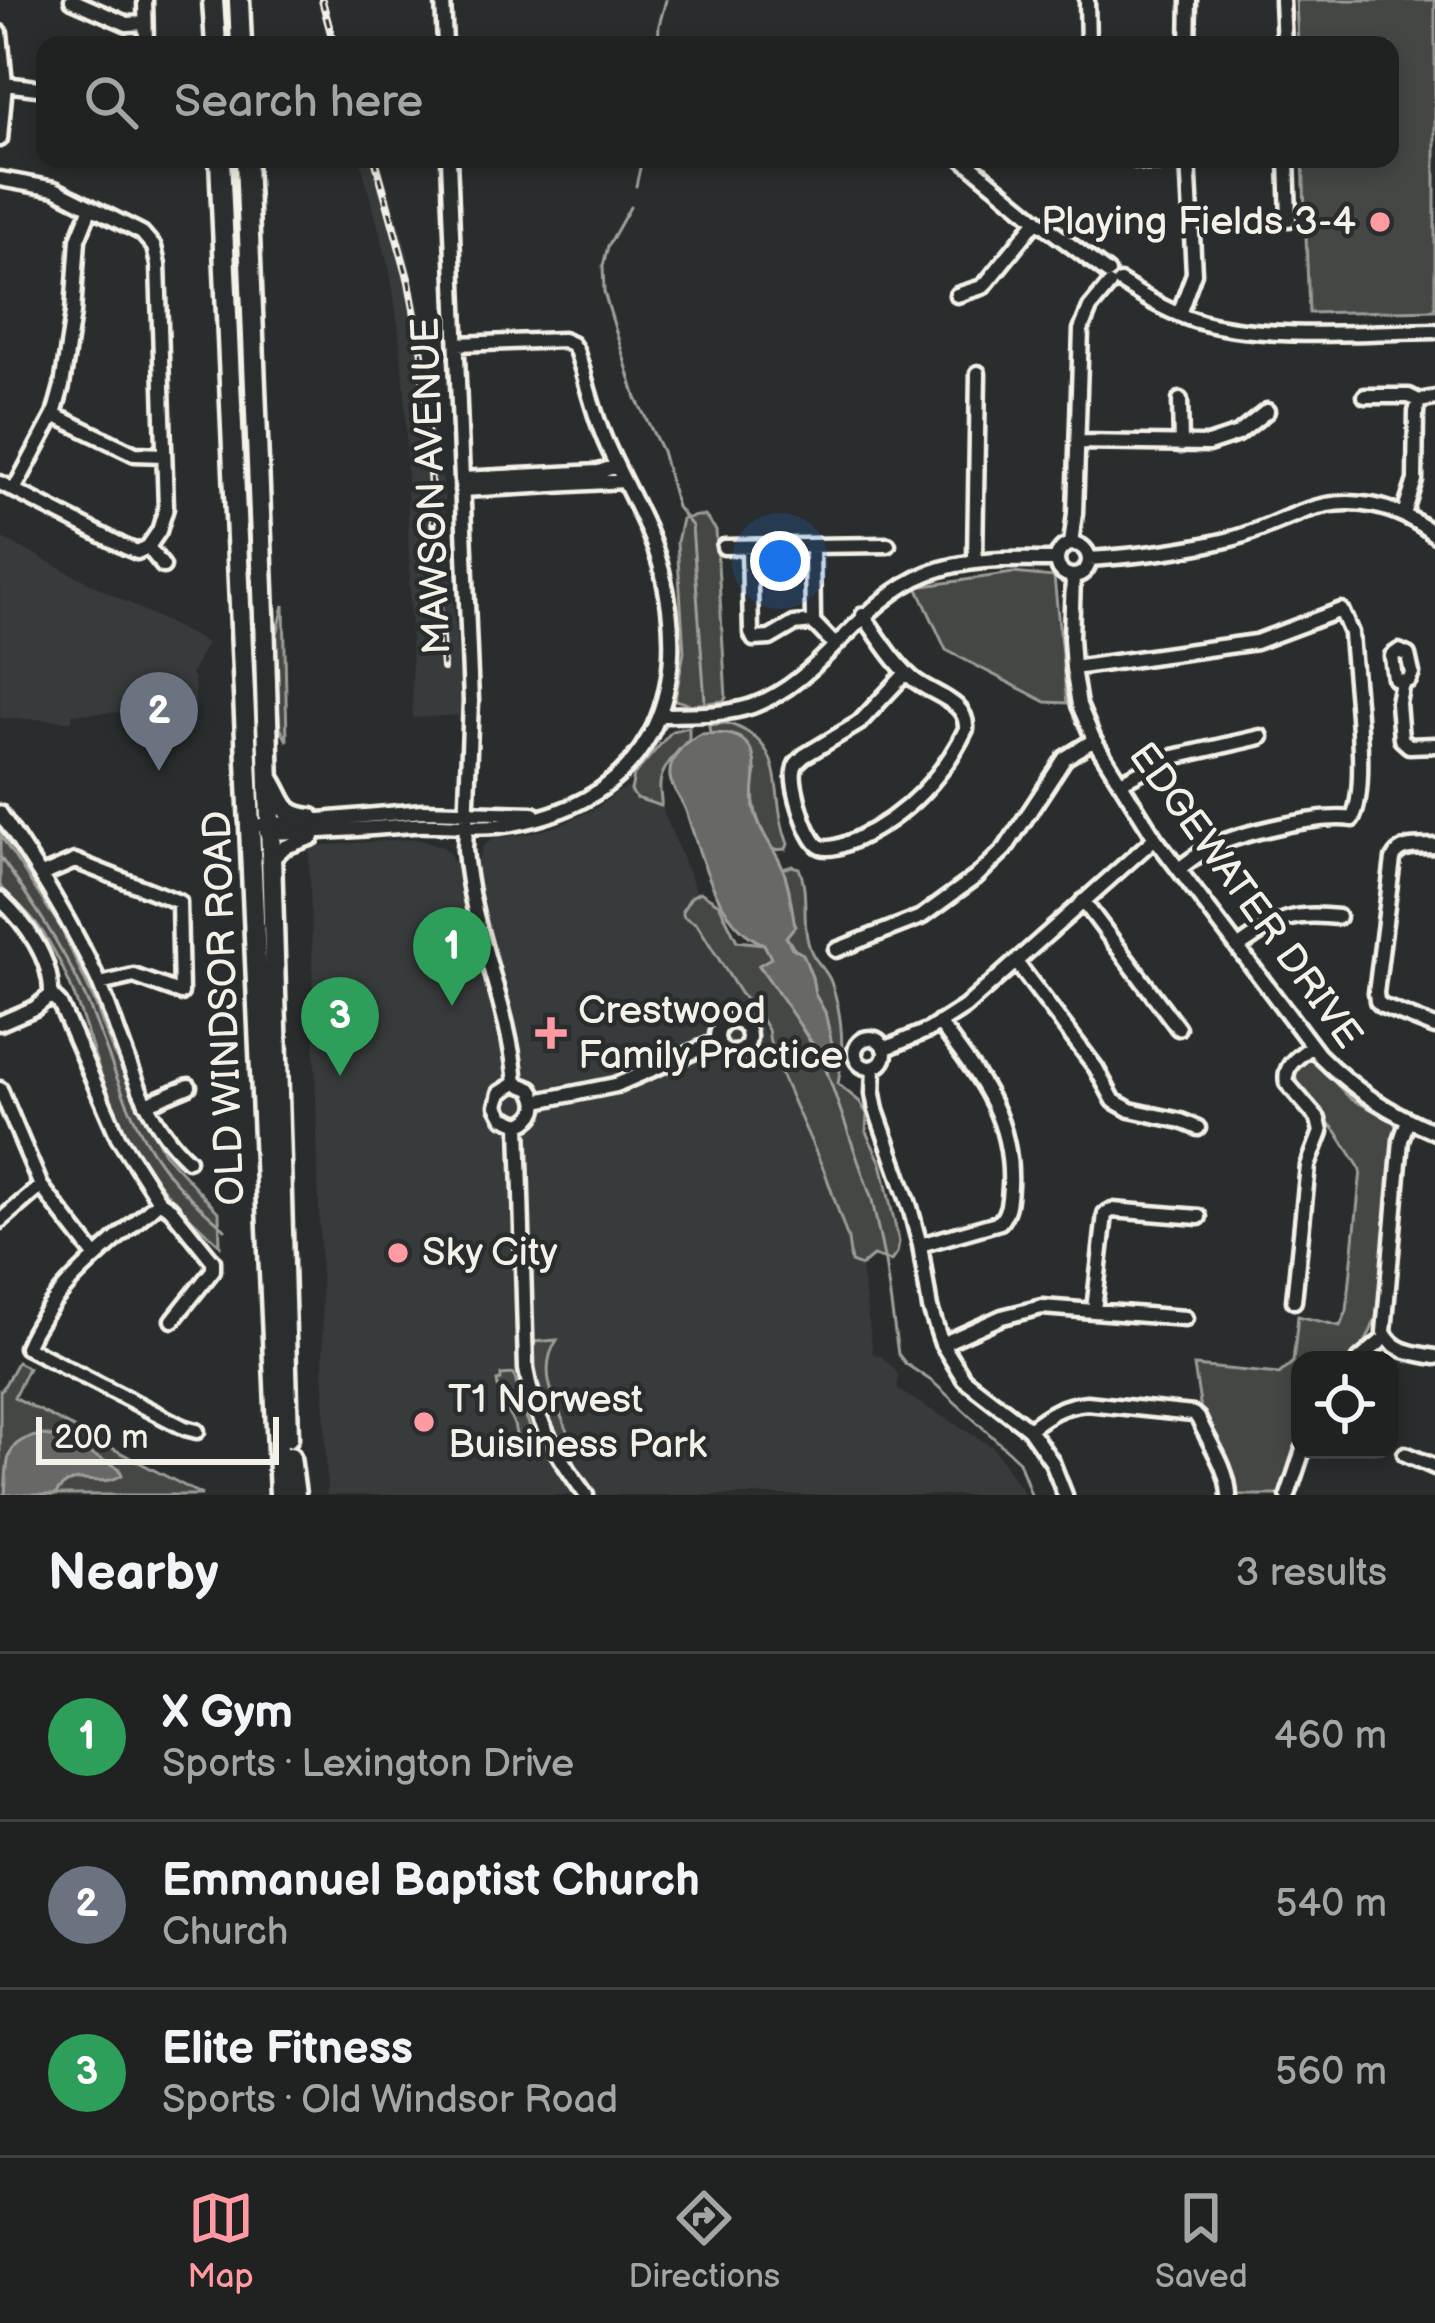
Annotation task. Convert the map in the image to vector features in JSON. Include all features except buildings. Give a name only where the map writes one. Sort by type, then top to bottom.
[{"type":"highway","points":[[213,0],[215,36]]},
{"type":"highway","points":[[239,0],[241,36]]},
{"type":"highway","name":"OLD WINDSOR ROAD","points":[[220,168],[240,637],[261,829],[284,1461]]},
{"type":"highway","name":"OLD WINDSOR ROAD","points":[[247,168],[268,776],[261,829],[271,860],[284,1461],[278,1495]]},
{"type":"highway","points":[[268,776],[287,813],[318,826]]},
{"type":"highway","points":[[284,1461],[294,1495]]},
{"type":"street","points":[[72,0],[127,24],[146,23]]},
{"type":"street","points":[[145,0],[146,36]]},
{"type":"street","points":[[443,0],[445,36]]},
{"type":"street","points":[[1087,0],[1088,36]]},
{"type":"street","points":[[1188,36],[1189,0]]},
{"type":"street","points":[[1282,0],[1283,36]]},
{"type":"street","points":[[0,33],[5,84],[0,139]]},
{"type":"street","points":[[5,84],[36,88]]},
{"type":"street","name":"MAWSON AVENUE","points":[[449,168],[471,701],[465,850],[470,892],[516,1083]]},
{"type":"street","points":[[974,168],[1112,280],[1160,307],[1200,322],[1246,330],[1435,331]]},
{"type":"street","points":[[1179,314],[1194,272],[1188,168]]},
{"type":"street","points":[[1287,168],[1289,219]]},
{"type":"street","points":[[0,178],[56,188],[142,233],[154,247],[166,508],[148,547],[137,552],[0,483]]},
{"type":"street","points":[[14,490],[54,415],[62,386],[78,239],[91,206]]},
{"type":"street","points":[[957,295],[982,287],[1037,220]]},
{"type":"street","points":[[1072,544],[1081,330],[1090,308],[1112,280]]},
{"type":"street","points":[[261,829],[513,824],[546,815],[583,802],[616,778],[644,745],[660,715],[670,674],[669,616],[656,549],[597,421],[572,344],[563,340],[457,344]]},
{"type":"street","points":[[975,561],[978,373]]},
{"type":"street","points":[[1365,396],[1435,398]]},
{"type":"street","points":[[1180,400],[1181,445]]},
{"type":"street","points":[[1404,514],[1415,480],[1419,401]]},
{"type":"street","points":[[1077,442],[1208,444],[1238,434],[1267,411]]},
{"type":"street","points":[[54,415],[135,454],[163,455]]},
{"type":"street","points":[[462,484],[599,472],[616,466]]},
{"type":"street","points":[[462,484],[624,481]]},
{"type":"street","points":[[1089,559],[1148,555],[1217,542],[1329,504],[1367,504],[1404,514],[1435,535]]},
{"type":"street","points":[[1072,544],[1084,548],[1089,559],[1085,571],[1073,576],[1060,569],[1058,560],[1060,551],[1072,544]]},
{"type":"street","points":[[724,547],[888,545]]},
{"type":"street","points":[[812,546],[812,622],[834,644]]},
{"type":"street","points":[[148,547],[163,566]]},
{"type":"street","points":[[749,547],[754,639],[812,622]]},
{"type":"street","points":[[660,715],[706,714],[753,705],[786,689],[863,615],[910,582],[944,568],[975,561],[1058,560]]},
{"type":"street","name":"EDGEWATER DRIVE","points":[[1073,576],[1073,668],[1079,705],[1094,740],[1155,838],[1312,1046],[1358,1092],[1435,1132]]},
{"type":"street","points":[[1073,668],[1256,642],[1341,610],[1351,634],[1361,769],[1359,801],[1352,819],[1323,817],[1231,840],[1179,869]]},
{"type":"street","points":[[863,615],[906,673],[958,706],[967,720],[965,733],[944,767],[906,808],[852,841],[830,849],[816,844],[797,794],[796,764],[859,724],[906,673]]},
{"type":"street","points":[[1402,682],[1398,703],[1402,739],[1409,746],[1435,745]]},
{"type":"street","points":[[1121,782],[1165,759],[1262,737]]},
{"type":"street","points":[[836,950],[921,917],[976,877],[1005,849],[1065,758],[1094,740]]},
{"type":"street","points":[[261,829],[468,811],[546,815]]},
{"type":"street","points":[[0,813],[73,928],[146,1104],[170,1144],[188,1160]]},
{"type":"street","points":[[271,860],[318,826]]},
{"type":"street","points":[[884,1049],[964,1007],[1155,838]]},
{"type":"street","points":[[1435,846],[1396,851],[1376,993],[1382,1006],[1435,1028]]},
{"type":"street","points":[[42,875],[75,861],[179,902],[181,993],[134,976],[100,984]]},
{"type":"street","points":[[0,899],[19,916],[52,979],[51,995],[35,1008],[0,1023]]},
{"type":"street","points":[[1083,901],[1178,1028]]},
{"type":"street","points":[[1239,947],[1277,920],[1309,914],[1337,917]]},
{"type":"street","points":[[1016,962],[1096,1068],[1114,1101],[1122,1108],[1198,1128]]},
{"type":"street","points":[[51,995],[60,1004],[118,1137],[159,1202],[171,1209],[214,1265],[173,1320]]},
{"type":"street","points":[[920,1245],[1000,1222],[1009,1202],[1010,1154],[996,1106],[940,1023]]},
{"type":"street","points":[[872,1039],[884,1049],[883,1060],[874,1067],[864,1066],[856,1056],[862,1041],[872,1039]]},
{"type":"street","points":[[537,1101],[616,1085],[718,1041]]},
{"type":"street","points":[[1294,1301],[1308,1166],[1321,1125],[1286,1077],[1290,1064],[1312,1046]]},
{"type":"street","points":[[874,1067],[876,1110],[920,1245],[930,1308],[942,1344],[964,1379],[1029,1429],[1052,1462],[1065,1495]]},
{"type":"street","points":[[516,1083],[531,1089],[537,1101],[534,1115],[519,1124],[503,1117],[497,1106],[500,1093],[516,1083]]},
{"type":"street","points":[[146,1104],[189,1086]]},
{"type":"street","points":[[0,1089],[41,1186],[96,1257]]},
{"type":"street","points":[[1408,1120],[1401,1140],[1383,1327],[1386,1337],[1400,1349],[1435,1357]]},
{"type":"street","points":[[519,1124],[529,1391],[552,1448],[586,1495]]},
{"type":"street","points":[[0,1221],[41,1186]]},
{"type":"street","points":[[159,1202],[96,1257],[49,1307],[26,1347],[197,1431]]},
{"type":"street","points":[[1094,1310],[1105,1214],[1112,1210],[1199,1217]]},
{"type":"street","points":[[942,1344],[1002,1317],[1042,1307],[1185,1318]]},
{"type":"street","points":[[1370,1351],[1386,1337]]},
{"type":"street","points":[[1029,1429],[1070,1404],[1193,1414],[1222,1468],[1228,1495]]},
{"type":"street","points":[[1406,1454],[1435,1467]]},
{"type":"street","points":[[1288,1495],[1301,1459]]},
{"type":"shaded area","points":[[1296,0],[1435,0],[1435,310],[1309,313],[1303,168],[1399,168],[1399,36],[1298,36]]},
{"type":"shaded area","points":[[227,168],[240,168],[263,817],[255,803]]},
{"type":"shaded area","points":[[362,168],[383,168],[424,330],[463,715],[413,718],[405,395],[390,271]]},
{"type":"shaded area","points":[[705,516],[716,530],[726,698],[692,705],[675,700],[684,652],[677,542],[682,519]]},
{"type":"shaded area","points":[[0,537],[207,643],[191,674],[196,710],[72,714],[72,721],[0,718]]},
{"type":"shaded area","points":[[1013,573],[1054,577],[1067,703],[1046,702],[946,650],[917,587]]},
{"type":"shaded area","points":[[284,605],[287,741],[280,727],[272,641]]},
{"type":"shaded area","points":[[726,723],[761,743],[769,757],[786,849],[772,850],[759,821],[753,792],[756,771],[729,734],[710,734],[709,725]]},
{"type":"shaded area","points":[[689,727],[689,739],[661,779],[661,806],[636,798],[631,791],[634,775],[672,731]]},
{"type":"shaded area","points":[[701,734],[736,736],[751,750],[756,815],[789,892],[795,926],[786,937],[803,954],[825,1012],[832,1044],[827,1073],[823,1059],[759,965],[771,958],[764,944],[734,922],[722,905],[671,781],[675,757]]},
{"type":"shaded area","points":[[650,779],[703,908],[796,1088],[861,1266],[873,1354],[894,1368],[898,1390],[993,1447],[1025,1495],[327,1495],[309,846],[416,839],[443,847],[453,863],[478,860],[483,846],[494,838],[561,825]]},
{"type":"shaded area","points":[[0,835],[61,928],[113,1052],[164,1153],[219,1213],[220,1245],[170,1196],[129,1140],[55,952],[35,921],[0,886]]},
{"type":"shaded area","points":[[799,868],[802,878],[811,951],[829,978],[838,1007],[842,1046],[838,1084],[867,1114],[866,1132],[881,1163],[899,1242],[891,1261],[873,1256],[861,1266],[851,1262],[826,1175],[772,1054],[768,1030],[697,924],[682,911],[700,892],[719,904],[737,941],[764,944],[772,958],[759,966],[827,1070],[825,1012],[814,994],[812,977],[786,936],[789,890],[783,869]]},
{"type":"shaded area","points":[[1309,1056],[1351,1099],[1394,1121],[1396,1127],[1379,1307],[1359,1351],[1294,1351],[1298,1316],[1340,1326],[1347,1311],[1361,1170],[1336,1131],[1291,1083],[1288,1074],[1302,1057]]},
{"type":"shaded area","points":[[557,1340],[548,1365],[549,1378],[572,1441],[562,1448],[540,1397],[533,1356],[534,1342]]},
{"type":"shaded area","points":[[17,1362],[28,1368],[14,1397],[202,1495],[0,1495],[0,1390]]},
{"type":"shaded area","points":[[1291,1364],[1294,1459],[1280,1495],[1234,1495],[1201,1410],[1194,1366],[1279,1374]]},
{"type":"shaded area","points":[[514,1374],[537,1445],[522,1448],[499,1392],[501,1375]]},
{"type":"shaded area","points":[[44,1435],[119,1468],[122,1475],[70,1482],[55,1495],[5,1495],[14,1446]]},
{"type":"waterway","points":[[658,36],[666,0]]},
{"type":"waterway","points":[[636,186],[640,168]]},
{"type":"waterway","points":[[630,207],[608,246],[604,292],[636,398],[662,451],[677,507],[692,526],[705,701]]},
{"type":"waterway","points":[[0,857],[74,974],[147,1143],[175,1181],[225,1229]]},
{"type":"waterway","points":[[827,1072],[872,1200],[898,1354],[1019,1461],[1031,1495]]},
{"type":"railway","points":[[322,0],[332,36]]},
{"type":"railway","points":[[377,168],[409,282],[422,354],[443,668]]},
{"type":"place","name":"Playing Fields 3-4","points":[[1380,222]]},
{"type":"place","name":"Emmanuel Baptist Church","points":[[159,771]]},
{"type":"place","name":"X Gym","points":[[452,1006]]},
{"type":"place","name":"Crestwood Family Practice","points":[[551,1033]]},
{"type":"place","name":"Elite Fitness","points":[[340,1076]]},
{"type":"place","name":"Sky City","points":[[398,1253]]},
{"type":"place","name":"T1 Norwest Buisiness Park","points":[[424,1422]]}]
